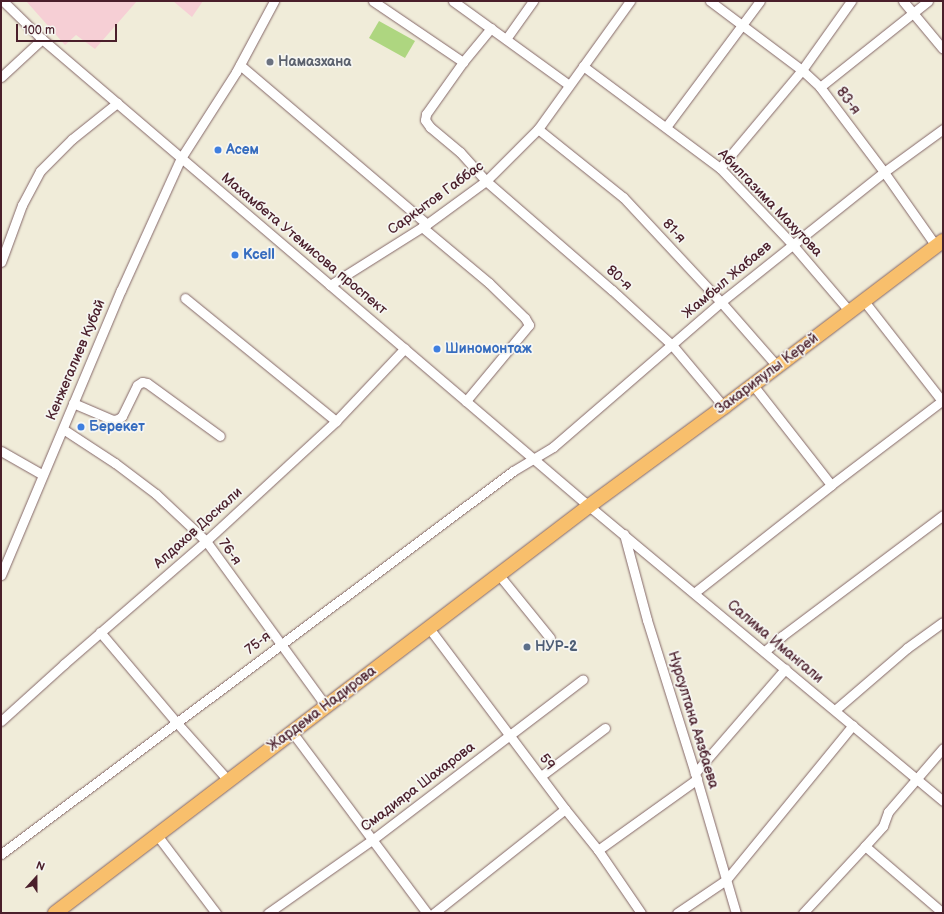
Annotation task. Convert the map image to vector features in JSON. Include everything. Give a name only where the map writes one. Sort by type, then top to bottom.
[{"type":"highway","name":"Закарияулы Керей","points":[[589,506],[724,407],[939,243]]},
{"type":"highway","name":"Жардема Надирова","points":[[55,913],[589,506]]},
{"type":"street","name":"Махамбета Утемисова проспект","points":[[3,1],[42,39],[466,401],[535,458],[589,506]]},
{"type":"street","name":"Кенжегалиев Кубай","points":[[1,575],[121,290],[181,158],[240,65],[274,1]]},
{"type":"street","points":[[373,1],[463,62],[491,28]]},
{"type":"street","points":[[453,1],[569,85]]},
{"type":"street","points":[[506,39],[533,1]]},
{"type":"street","name":"Саркытов Габбас","points":[[330,285],[425,225],[486,181],[538,129],[630,1]]},
{"type":"street","name":"83-я","points":[[710,1],[802,70],[820,87],[939,243]]},
{"type":"street","points":[[666,127],[760,1]]},
{"type":"street","points":[[720,168],[802,70],[851,1]]},
{"type":"street","points":[[903,1],[943,49]]},
{"type":"street","points":[[820,87],[928,1]]},
{"type":"street","points":[[1,77],[42,39]]},
{"type":"street","name":"80-я","points":[[463,62],[426,114],[425,120],[430,127],[460,152],[486,181],[612,290],[672,345],[724,407]]},
{"type":"street","points":[[240,65],[425,225],[490,283],[525,318],[528,325],[466,401]]},
{"type":"street","name":"Абилгазима Махутова","points":[[583,66],[720,168],[792,244],[850,312]]},
{"type":"street","points":[[1,262],[22,205],[40,171],[72,139],[117,103]]},
{"type":"street","name":"81-я","points":[[538,129],[623,197],[721,302],[777,366]]},
{"type":"street","name":"Жамбыл Жабаев","points":[[535,458],[554,447],[721,302],[792,244],[884,172],[943,129]]},
{"type":"street","points":[[185,298],[336,421]]},
{"type":"street","points":[[694,593],[831,485],[943,401],[864,301]]},
{"type":"street","name":"Алдахов Доскали","points":[[1,721],[100,632],[206,541],[336,421],[405,348]]},
{"type":"street","points":[[73,404],[113,420],[118,419],[122,416],[137,385],[142,382],[147,383],[220,436]]},
{"type":"street","points":[[753,385],[831,485]]},
{"type":"street","name":"76-я","points":[[63,429],[156,494],[206,541],[326,706]]},
{"type":"street","points":[[1,451],[43,475]]},
{"type":"street","name":"75-я","points":[[1,854],[177,723],[280,643],[513,471],[535,458]]},
{"type":"street","name":"Салима Имангали","points":[[589,506],[943,801]]},
{"type":"street","points":[[765,652],[782,636],[943,515]]},
{"type":"street","name":"Нурсултана Аязбаева","points":[[624,534],[647,620],[696,776],[736,913]]},
{"type":"street","points":[[498,575],[550,638]]},
{"type":"street","points":[[835,710],[907,648],[943,622]]},
{"type":"street","name":"59","points":[[429,628],[598,850],[641,913]]},
{"type":"street","points":[[100,632],[177,723],[228,780]]},
{"type":"street","points":[[598,850],[696,776],[785,669]]},
{"type":"street","name":"Смадияра Шахарова","points":[[268,913],[372,840],[583,679]]},
{"type":"street","points":[[677,913],[726,880],[853,725]]},
{"type":"street","points":[[541,776],[605,728]]},
{"type":"street","points":[[292,732],[427,913]]},
{"type":"street","points":[[803,913],[883,826],[888,812],[943,748]]},
{"type":"street","points":[[434,913],[565,808]]},
{"type":"street","points":[[157,835],[216,913]]},
{"type":"street","points":[[865,846],[943,913]]},
{"type":"shaded area","points":[[26,1],[137,1],[95,49],[76,35],[65,45]]},
{"type":"shaded area","points":[[173,1],[203,1],[192,17]]},
{"type":"green space","points":[[379,21],[415,41],[405,58],[369,38]]},
{"type":"place","name":"Намазхана","points":[[270,62]]},
{"type":"place","name":"Асем","points":[[218,150]]},
{"type":"place","name":"Kcell","points":[[235,255]]},
{"type":"place","name":"Шиномонтаж","points":[[437,349]]},
{"type":"place","name":"Берекет","points":[[81,427]]},
{"type":"place","name":"НУР-2","points":[[527,647]]}]
